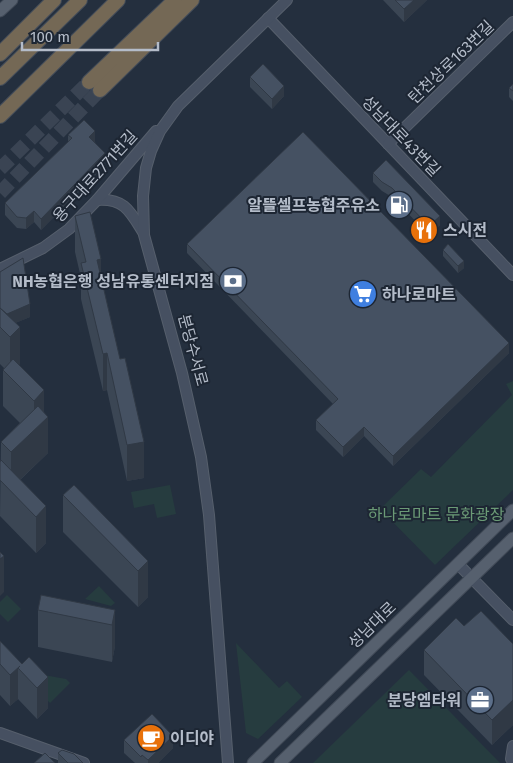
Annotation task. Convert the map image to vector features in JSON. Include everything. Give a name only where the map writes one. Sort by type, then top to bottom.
[{"type":"highway","points":[[0,54],[54,0]]},
{"type":"highway","points":[[0,78],[80,0]]},
{"type":"highway","points":[[0,116],[118,0]]},
{"type":"highway","points":[[175,0],[95,86],[192,0]]},
{"type":"main road","points":[[0,11],[12,0]]},
{"type":"main road","name":"성남대로","points":[[253,763],[513,510]]},
{"type":"main road","points":[[280,763],[513,538]]},
{"type":"street","name":"분당수서로","points":[[228,763],[209,515],[200,451],[182,373],[144,235],[142,208],[146,168],[160,131],[178,106],[287,0]]},
{"type":"street","name":"성남대로43번길","points":[[268,18],[512,270]]},
{"type":"street","name":"탄천상로163번길","points":[[388,144],[513,22]]},
{"type":"street","name":"용구대로2771번길","points":[[0,270],[56,240],[69,229],[97,200],[178,106]]},
{"type":"street","points":[[97,200],[113,200],[120,203],[129,210],[144,235]]},
{"type":"street","points":[[458,564],[513,620]]},
{"type":"street","points":[[0,733],[84,763]]},
{"type":"street","points":[[513,746],[511,760],[513,761]]},
{"type":"green space","name":"하나로마트 문화광장","points":[[513,381],[513,490],[435,565],[380,509],[421,469],[431,477],[512,395],[506,384]]},
{"type":"green space","points":[[170,485],[176,514],[157,518],[154,504],[134,508],[131,492]]},
{"type":"green space","points":[[99,586],[115,603],[111,606],[85,599]]},
{"type":"green space","points":[[7,595],[21,609],[8,622],[0,614],[0,602]]},
{"type":"green space","points":[[236,643],[279,688],[287,681],[302,697],[258,739],[246,733]]},
{"type":"green space","points":[[409,670],[500,763],[313,763]]},
{"type":"green space","points":[[33,673],[66,679],[70,683],[50,703],[27,679]]},
{"type":"building","points":[[395,0],[414,0],[404,9]]},
{"type":"building","points":[[263,64],[284,86],[272,99],[250,77]]},
{"type":"building","points":[[84,120],[95,131],[89,137],[105,153],[41,219],[34,211],[26,218],[17,217],[5,203],[72,138],[68,135]]},
{"type":"building","points":[[303,132],[509,343],[393,456],[364,427],[343,447],[316,420],[338,399],[187,244]]},
{"type":"building","points":[[386,160],[440,216],[429,226],[392,188],[373,173]]},
{"type":"building","points":[[90,212],[101,259],[97,260],[120,359],[125,358],[144,442],[127,445],[107,353],[103,354],[81,263],[86,262],[75,216]]},
{"type":"building","points":[[448,244],[464,261],[458,266],[443,250]]},
{"type":"building","points":[[23,258],[30,304],[7,314],[0,308],[0,272]]},
{"type":"building","points":[[0,308],[20,327],[10,337],[0,327]]},
{"type":"building","points":[[13,359],[44,390],[34,401],[3,370]]},
{"type":"building","points":[[38,406],[48,417],[11,452],[1,442]]},
{"type":"building","points":[[1,460],[46,506],[36,517],[0,480]]},
{"type":"building","points":[[74,485],[148,561],[138,571],[63,495]]},
{"type":"building","points":[[41,595],[115,610],[112,625],[38,610]]},
{"type":"building","name":"분당엠타워","points":[[481,611],[513,644],[513,700],[492,720],[424,650],[456,618],[464,626]]},
{"type":"building","points":[[0,641],[22,664],[29,657],[48,677],[37,688],[18,668],[20,666],[10,675],[0,664]]},
{"type":"building","points":[[152,714],[173,736],[148,760],[142,755],[141,757],[124,740]]},
{"type":"building","points":[[62,750],[74,754],[83,763],[68,763],[58,753]]},
{"type":"building","points":[[45,753],[55,763],[34,763]]},
{"type":"tunnel","points":[[0,169],[89,82]]},
{"type":"tunnel","points":[[0,193],[100,90]]},
{"type":"place","name":"알뜰셀프농협주유소","points":[[399,205]]},
{"type":"place","name":"스시전","points":[[424,230]]},
{"type":"place","name":"NH농협은행 성남유통센터지점","points":[[233,281]]},
{"type":"place","name":"하나로마트","points":[[363,294]]},
{"type":"place","name":"분당엠타워","points":[[480,700]]},
{"type":"place","name":"이디야","points":[[151,738]]}]
